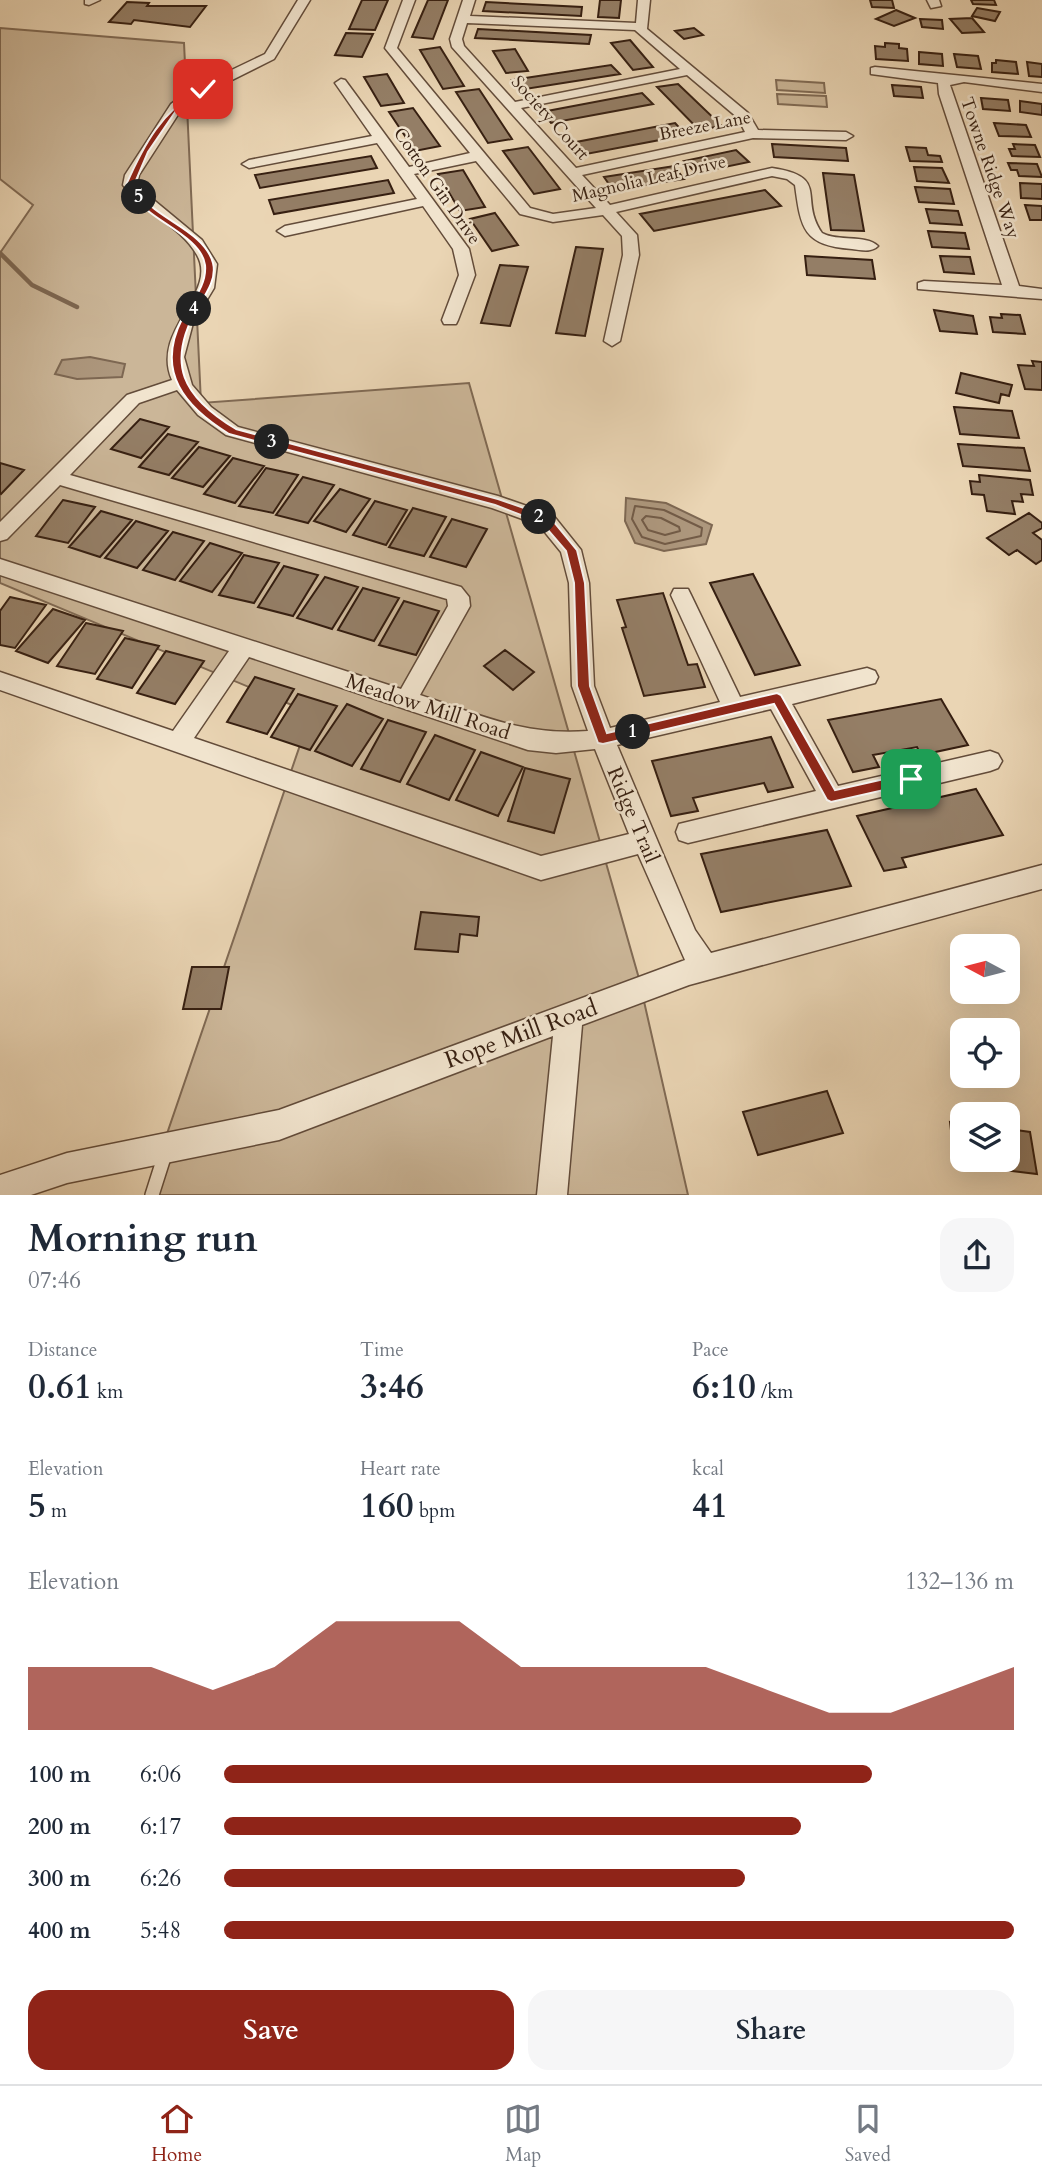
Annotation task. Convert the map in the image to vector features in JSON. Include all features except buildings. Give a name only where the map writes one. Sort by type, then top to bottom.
[{"type":"street","points":[[0,534],[133,398],[181,383],[176,364],[180,334],[207,285],[209,264],[202,248],[148,207],[136,194],[130,185],[132,175],[176,107],[188,97],[270,56],[304,0]]},
{"type":"street","name":"Magnolia Leaf Drive","points":[[409,0],[391,48],[516,203],[533,214],[565,218],[761,173],[783,173],[798,178],[802,183],[808,226],[816,237],[831,243],[870,246]]},
{"type":"street","name":"Society Court","points":[[470,0],[456,43],[629,236],[632,248],[612,341]]},
{"type":"street","points":[[640,27],[644,0]]},
{"type":"street","points":[[463,19],[640,27],[743,116],[754,134]]},
{"type":"street","points":[[513,106],[689,71]]},
{"type":"street","points":[[875,71],[947,80]]},
{"type":"street","name":"Towne Ridge Way","points":[[1012,290],[945,94],[947,80],[964,78],[1042,88]]},
{"type":"street","name":"Cotton Gin Drive","points":[[341,83],[466,260],[467,275],[450,320]]},
{"type":"street","name":"Breeze Lane","points":[[573,173],[754,134],[846,136]]},
{"type":"street","points":[[249,164],[381,138]]},
{"type":"street","points":[[403,168],[475,153]]},
{"type":"street","points":[[285,231],[426,201]]},
{"type":"street","points":[[924,286],[1042,294]]},
{"type":"street","name":"Ridge Trail","points":[[181,383],[203,414],[232,432],[498,503],[546,520],[571,550],[579,583],[583,686],[686,939],[705,968]]},
{"type":"street","points":[[55,477],[454,593],[459,597],[458,606],[406,700]]},
{"type":"street","name":"Meadow Mill Road","points":[[0,567],[528,740],[556,743],[603,739],[867,677]]},
{"type":"street","points":[[681,595],[734,708]]},
{"type":"street","points":[[178,742],[244,647]]},
{"type":"street","points":[[0,681],[541,868],[644,841]]},
{"type":"street","points":[[777,698],[831,796]]},
{"type":"street","points":[[688,832],[831,796],[990,761]]},
{"type":"street","name":"Rope Mill Road","points":[[3,1191],[67,1168],[279,1125],[705,968],[1042,877]]},
{"type":"street","points":[[552,1195],[569,1016]]},
{"type":"lane","points":[[152,1195],[167,1147]]},
{"type":"shaded area","points":[[0,28],[184,43],[201,403],[469,383],[638,975],[688,1195],[146,1195],[311,713],[0,583],[0,253],[33,205],[0,179]]},
{"type":"shaded area","points":[[776,80],[824,83],[825,93],[777,90]]},
{"type":"shaded area","points":[[777,94],[826,96],[827,107],[778,104]]},
{"type":"water","points":[[90,357],[125,364],[122,377],[77,379],[55,374],[62,360]]},
{"type":"water","points":[[626,498],[666,503],[712,525],[706,544],[664,551],[635,543],[625,521]]},
{"type":"waterway","points":[[0,253],[32,285],[77,307]]},
{"type":"route","points":[[203,89],[176,107],[144,152],[130,185],[148,207],[202,248],[209,264],[207,285],[185,322],[176,350],[177,375],[203,414],[232,432],[498,503],[546,520],[571,550],[579,583],[583,686],[603,739],[777,698],[831,796],[911,779]]}]
